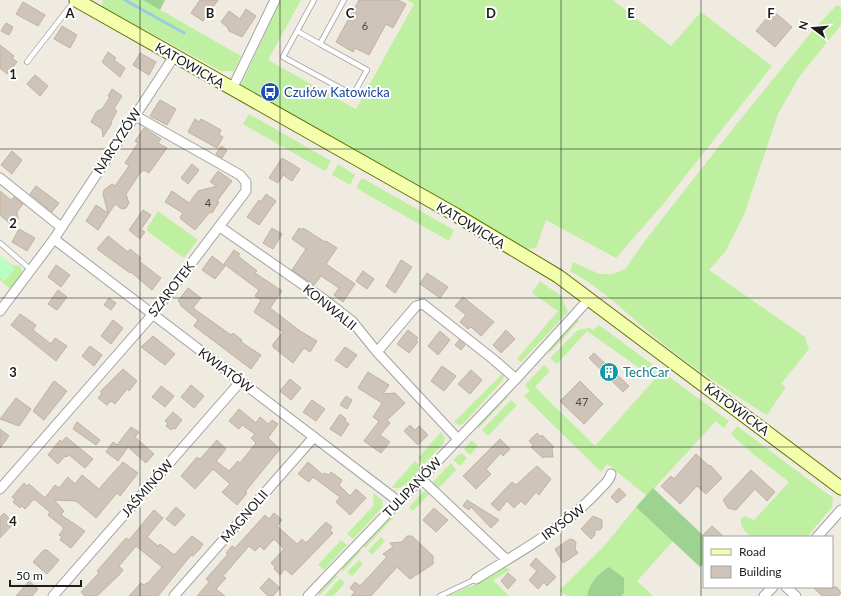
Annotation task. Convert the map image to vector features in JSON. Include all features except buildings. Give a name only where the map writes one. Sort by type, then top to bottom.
[{"type":"main road","name":"KATOWICKA","points":[[75,0],[456,215],[536,263],[589,299],[841,488]]},
{"type":"street","points":[[232,89],[274,0]]},
{"type":"street","name":"NARCYZÓW","points":[[2,305],[54,239],[134,115],[175,56]]},
{"type":"street","name":"SZAROTEK","points":[[0,489],[153,314],[246,191],[246,182],[244,178],[134,115]]},
{"type":"street","points":[[0,178],[61,227]]},
{"type":"street","name":"KONWALII","points":[[220,227],[325,300],[352,321],[377,352],[458,439]]},
{"type":"street","name":"KWIATÓW","points":[[54,239],[398,501]]},
{"type":"street","name":"TULIPANÓW","points":[[308,596],[516,379],[589,299]]},
{"type":"street","points":[[377,352],[416,306],[423,304],[481,349],[516,379]]},
{"type":"street","name":"JAŚMINÓW","points":[[53,596],[241,381]]},
{"type":"street","name":"MAGNOLII","points":[[174,596],[314,437]]},
{"type":"street","name":"IRYSÓW","points":[[476,579],[553,531],[585,506],[607,482],[611,474]]},
{"type":"street","points":[[420,478],[507,560]]},
{"type":"street","points":[[818,536],[841,510]]},
{"type":"street","points":[[764,596],[772,588]]},
{"type":"street","points":[[787,588],[796,596]]},
{"type":"lane","points":[[27,62],[75,0]]},
{"type":"lane","points":[[297,31],[367,70],[353,95],[284,57],[297,31],[314,0]]},
{"type":"lane","points":[[320,44],[344,0]]},
{"type":"lane","points":[[0,243],[31,270]]},
{"type":"lane","name":"IRYSÓW","points":[[440,596],[476,579]]},
{"type":"green space","points":[[103,0],[143,0],[241,56],[234,71],[221,71],[102,7]]},
{"type":"green space","points":[[143,0],[165,0],[160,10]]},
{"type":"green space","points":[[281,0],[301,0],[268,60],[356,109],[414,4],[407,0],[613,0],[671,46],[701,12],[772,66],[664,203],[616,258],[546,220],[536,248],[527,249],[240,87]]},
{"type":"green space","points":[[837,5],[841,7],[841,25],[799,77],[778,114],[744,215],[725,252],[709,270],[805,337],[809,349],[781,384],[786,387],[767,415],[696,369],[656,338],[604,294],[570,271],[573,262],[599,274],[613,274],[625,269],[644,242],[735,126],[814,29]]},
{"type":"green space","points":[[249,114],[331,161],[325,171],[243,124]]},
{"type":"green space","points":[[338,164],[355,175],[350,185],[332,175]]},
{"type":"green space","points":[[362,178],[454,230],[449,241],[356,188]]},
{"type":"green space","points":[[158,211],[198,240],[184,258],[146,230]]},
{"type":"green space","points":[[0,255],[12,265],[20,266],[22,269],[20,277],[12,288],[9,288],[0,280],[0,277],[4,281],[15,269]]},
{"type":"green space","points":[[0,256],[15,269],[4,281],[0,277]]},
{"type":"green space","points":[[540,281],[561,296],[568,312],[521,362],[517,359],[558,311],[532,293]]},
{"type":"green space","points":[[577,319],[579,321],[549,354],[550,349]]},
{"type":"green space","points":[[599,325],[729,421],[724,428],[716,421],[647,496],[607,464],[601,472],[524,396],[530,391],[525,385],[544,365],[550,371],[535,387],[595,446],[655,379],[587,331],[557,364],[550,358],[578,330],[590,328],[593,330]]},
{"type":"green space","points":[[502,374],[504,377],[503,380],[463,424],[459,425],[454,422]]},
{"type":"green space","points":[[506,395],[508,397],[479,428],[477,426]]},
{"type":"green space","points":[[511,400],[517,405],[488,436],[482,430]]},
{"type":"green space","points":[[737,426],[833,498],[832,507],[808,536],[750,536],[743,529],[741,524],[742,518],[744,516],[754,520],[789,482],[753,454],[731,434]]},
{"type":"green space","points":[[441,432],[445,438],[443,444],[424,464],[418,458]]},
{"type":"green space","points":[[472,440],[478,446],[470,455],[464,449]]},
{"type":"green space","points":[[461,453],[467,458],[460,466],[453,460]]},
{"type":"green space","points":[[415,461],[421,467],[412,478],[400,488],[392,487]]},
{"type":"green space","points":[[451,463],[456,470],[438,489],[432,483]]},
{"type":"green space","points":[[653,488],[704,536],[703,564],[700,567],[636,507]]},
{"type":"green space","points":[[424,491],[429,494],[413,511],[409,507]]},
{"type":"green space","points":[[373,493],[382,500],[383,507],[353,539],[347,534],[374,505]]},
{"type":"green space","points":[[636,507],[673,541],[637,581],[653,596],[621,596],[624,592],[590,586],[587,596],[568,596],[559,591],[605,545]]},
{"type":"green space","points":[[390,517],[394,517],[365,548],[362,546]]},
{"type":"green space","points":[[381,537],[385,541],[372,555],[368,551]]},
{"type":"green space","points":[[341,540],[347,545],[324,570],[318,565]]},
{"type":"green space","points":[[359,550],[361,551],[343,571],[342,568]]},
{"type":"green space","points":[[359,560],[363,564],[352,576],[347,572]]},
{"type":"green space","points":[[504,566],[511,570],[493,580],[509,596],[446,596],[474,585]]},
{"type":"green space","points":[[609,567],[624,578],[624,593],[621,596],[587,596],[595,579]]},
{"type":"green space","points":[[335,575],[338,576],[319,596],[318,593]]},
{"type":"green space","points":[[340,578],[345,583],[333,596],[324,596]]},
{"type":"waterway","points":[[125,0],[184,33]]},
{"type":"place","name":"Czułów Katowicka","points":[[270,92]]},
{"type":"place","name":"TechCar","points":[[609,372]]}]
